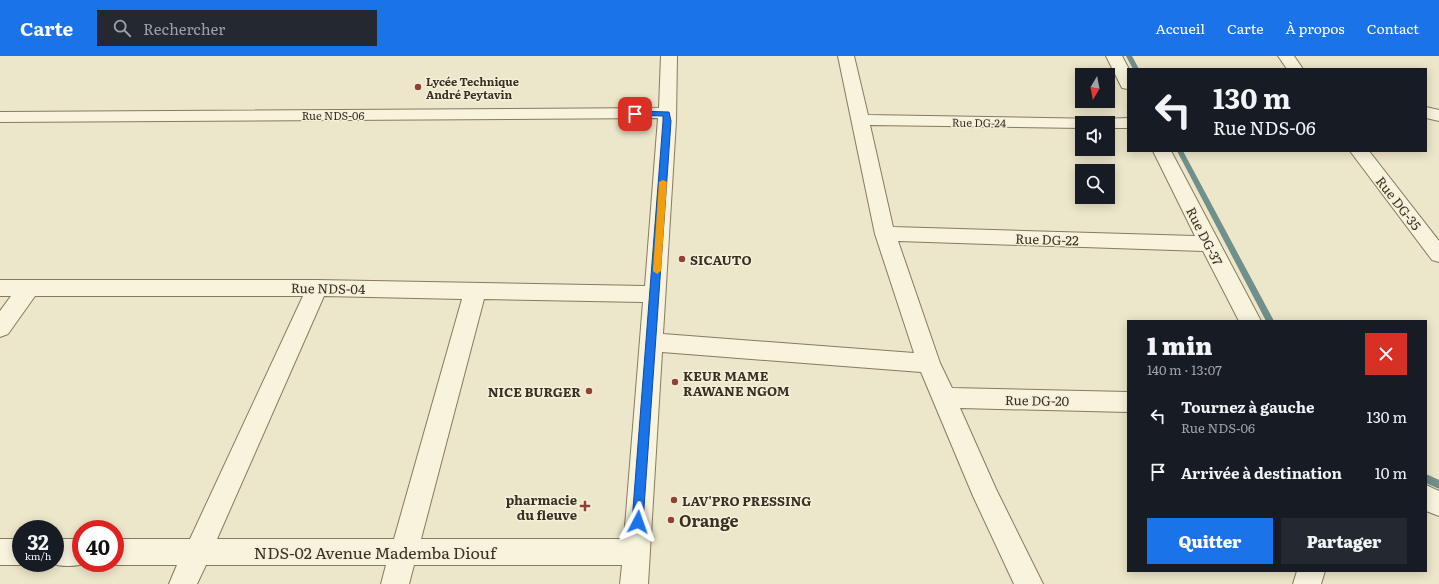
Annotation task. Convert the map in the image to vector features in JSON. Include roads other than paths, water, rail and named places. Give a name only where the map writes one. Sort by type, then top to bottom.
[{"type":"street","points":[[634,584],[667,114],[669,56]]},
{"type":"street","points":[[846,56],[885,234],[929,363],[986,496],[1029,584]]},
{"type":"street","points":[[1114,56],[1127,82]]},
{"type":"street","points":[[1286,56],[1295,68]]},
{"type":"street","points":[[1427,112],[1439,116]]},
{"type":"street","name":"Rue NDS-06","points":[[0,116],[667,114]]},
{"type":"street","name":"Rue DG-24","points":[[860,120],[1075,123]]},
{"type":"street","points":[[1115,123],[1127,123]]},
{"type":"street","name":"Rue DG-37","points":[[1163,152],[1249,320]]},
{"type":"street","name":"Rue DG-35","points":[[1360,152],[1439,255]]},
{"type":"street","name":"Rue DG-22","points":[[885,234],[1209,244]]},
{"type":"street","name":"Rue NDS-04","points":[[0,288],[317,288],[655,294]]},
{"type":"street","points":[[0,328],[29,288]]},
{"type":"street","points":[[183,584],[317,288]]},
{"type":"street","points":[[395,584],[475,292]]},
{"type":"street","points":[[651,342],[929,363]]},
{"type":"street","name":"Rue DG-20","points":[[945,398],[1127,402]]},
{"type":"street","points":[[1427,498],[1439,504]]},
{"type":"street","points":[[0,552],[12,552]]},
{"type":"street","name":"NDS-02 Avenue Mademba Diouf","points":[[124,552],[636,552]]},
{"type":"street","points":[[1306,584],[1311,572]]},
{"type":"waterway","points":[[1129,56],[1135,68]]},
{"type":"waterway","points":[[1181,152],[1269,320]]},
{"type":"waterway","points":[[1427,479],[1439,485]]},
{"type":"place","name":"Lycée Technique André Peytavin","points":[[418,87]]},
{"type":"place","name":"SICAUTO","points":[[682,259]]},
{"type":"place","name":"KEUR MAME RAWANE NGOM","points":[[675,382]]},
{"type":"place","name":"NICE BURGER","points":[[589,391]]},
{"type":"place","name":"LAV'PRO PRESSING","points":[[674,500]]},
{"type":"place","name":"pharmacie du fleuve","points":[[585,506]]},
{"type":"place","name":"Orange","points":[[671,520]]}]
